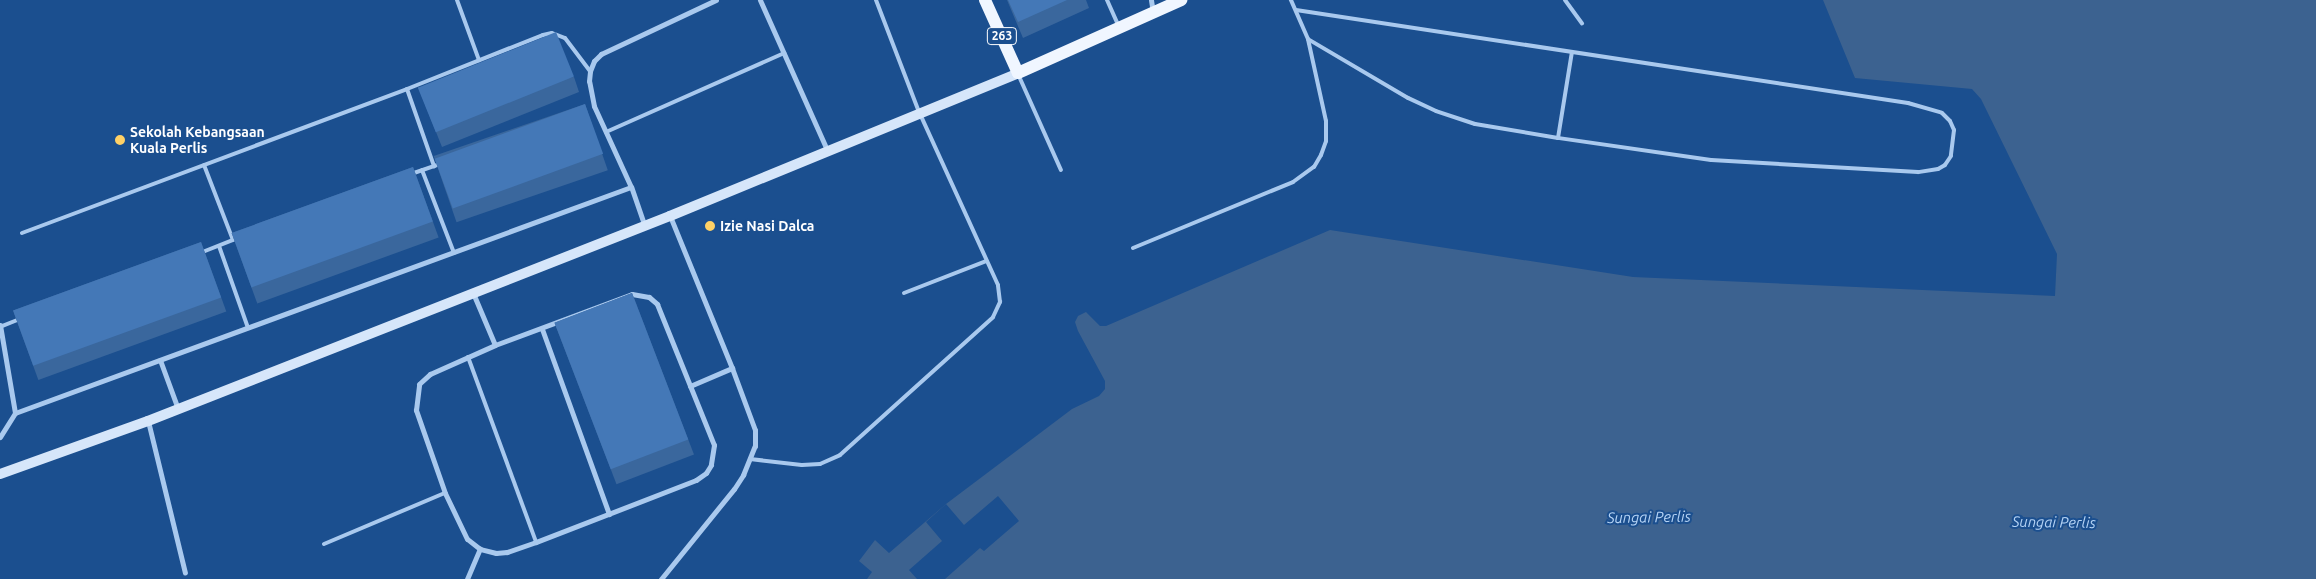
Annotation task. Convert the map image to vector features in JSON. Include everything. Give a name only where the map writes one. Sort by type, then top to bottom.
[{"type":"main road","name":"263","points":[[986,0],[1018,73]]},
{"type":"main road","points":[[0,474],[148,421],[644,224],[670,216],[828,152],[919,112],[1018,73],[1181,0]]},
{"type":"street","points":[[644,224],[631,187],[594,106],[589,81],[590,70],[594,61],[601,54],[716,0]]},
{"type":"street","points":[[760,0],[828,152]]},
{"type":"street","points":[[1152,0],[1153,14]]},
{"type":"street","points":[[0,437],[15,413],[631,187]]},
{"type":"street","points":[[661,579],[734,490],[755,446],[755,430],[732,368],[670,216]]},
{"type":"street","points":[[473,293],[495,345]]},
{"type":"street","points":[[632,294],[643,294],[657,304],[714,445],[712,465],[696,480],[536,542],[507,552],[496,553],[480,549],[467,540],[445,493],[416,410],[416,395],[419,384],[430,374],[495,345],[542,329],[632,294]]},
{"type":"street","points":[[0,326],[15,413]]},
{"type":"street","points":[[542,329],[609,514]]},
{"type":"street","points":[[160,360],[178,409]]},
{"type":"street","points":[[690,386],[732,368]]},
{"type":"street","points":[[148,421],[186,573]]},
{"type":"street","points":[[467,579],[480,549]]},
{"type":"lane","points":[[457,0],[479,60]]},
{"type":"lane","points":[[750,459],[802,465],[820,464],[840,455],[992,317],[1000,302],[1000,292],[919,112],[876,0]]},
{"type":"lane","points":[[1107,0],[1119,27]]},
{"type":"lane","points":[[1133,248],[1293,182],[1314,167],[1326,141],[1326,121],[1308,39],[1291,0]]},
{"type":"lane","points":[[1565,0],[1582,23]]},
{"type":"lane","points":[[1296,10],[1929,107],[1942,113],[1954,130],[1951,156],[1945,165],[1938,169],[1918,172],[1711,160],[1475,124],[1436,111],[1408,98],[1308,39]]},
{"type":"lane","points":[[22,233],[407,89],[543,35],[552,34],[565,38],[590,70]]},
{"type":"lane","points":[[1558,138],[1572,52]]},
{"type":"lane","points":[[606,132],[784,53]]},
{"type":"lane","points":[[1018,73],[1060,170]]},
{"type":"lane","points":[[407,89],[434,166]]},
{"type":"lane","points":[[585,109],[594,106]]},
{"type":"lane","points":[[404,177],[443,162]]},
{"type":"lane","points":[[204,165],[233,240]]},
{"type":"lane","points":[[422,170],[454,253]]},
{"type":"lane","points":[[192,256],[242,237]]},
{"type":"lane","points":[[219,246],[248,328]]},
{"type":"lane","points":[[904,293],[986,261]]},
{"type":"lane","points":[[0,326],[28,316]]},
{"type":"lane","points":[[468,357],[536,542]]},
{"type":"lane","points":[[324,544],[445,493]]},
{"type":"water","name":"Sungai Perlis","points":[[1823,0],[2316,0],[2316,579],[867,579],[872,572],[859,561],[875,540],[889,553],[946,504],[1072,409],[1099,396],[1105,389],[1105,381],[1078,331],[1075,322],[1078,316],[1086,312],[1100,326],[1106,326],[1330,230],[1633,277],[2055,296],[2057,254],[1981,99],[1972,89],[1855,78]]},
{"type":"pier","points":[[998,496],[1019,521],[984,551],[980,548],[945,579],[917,579],[909,570],[942,541],[926,522],[946,504],[964,525]]},
{"type":"building","points":[[1008,0],[1067,0],[1018,22]]},
{"type":"building","points":[[556,32],[574,77],[436,132],[418,88]]},
{"type":"building","points":[[585,104],[603,154],[453,209],[435,159]]},
{"type":"building","points":[[413,167],[433,222],[251,288],[232,233]]},
{"type":"building","points":[[201,242],[221,297],[33,366],[13,310]]},
{"type":"building","points":[[632,293],[688,440],[611,469],[555,323]]},
{"type":"place","name":"Sekolah Kebangsaan Kuala Perlis","points":[[120,140]]},
{"type":"place","name":"Izie Nasi Dalca","points":[[710,226]]}]
